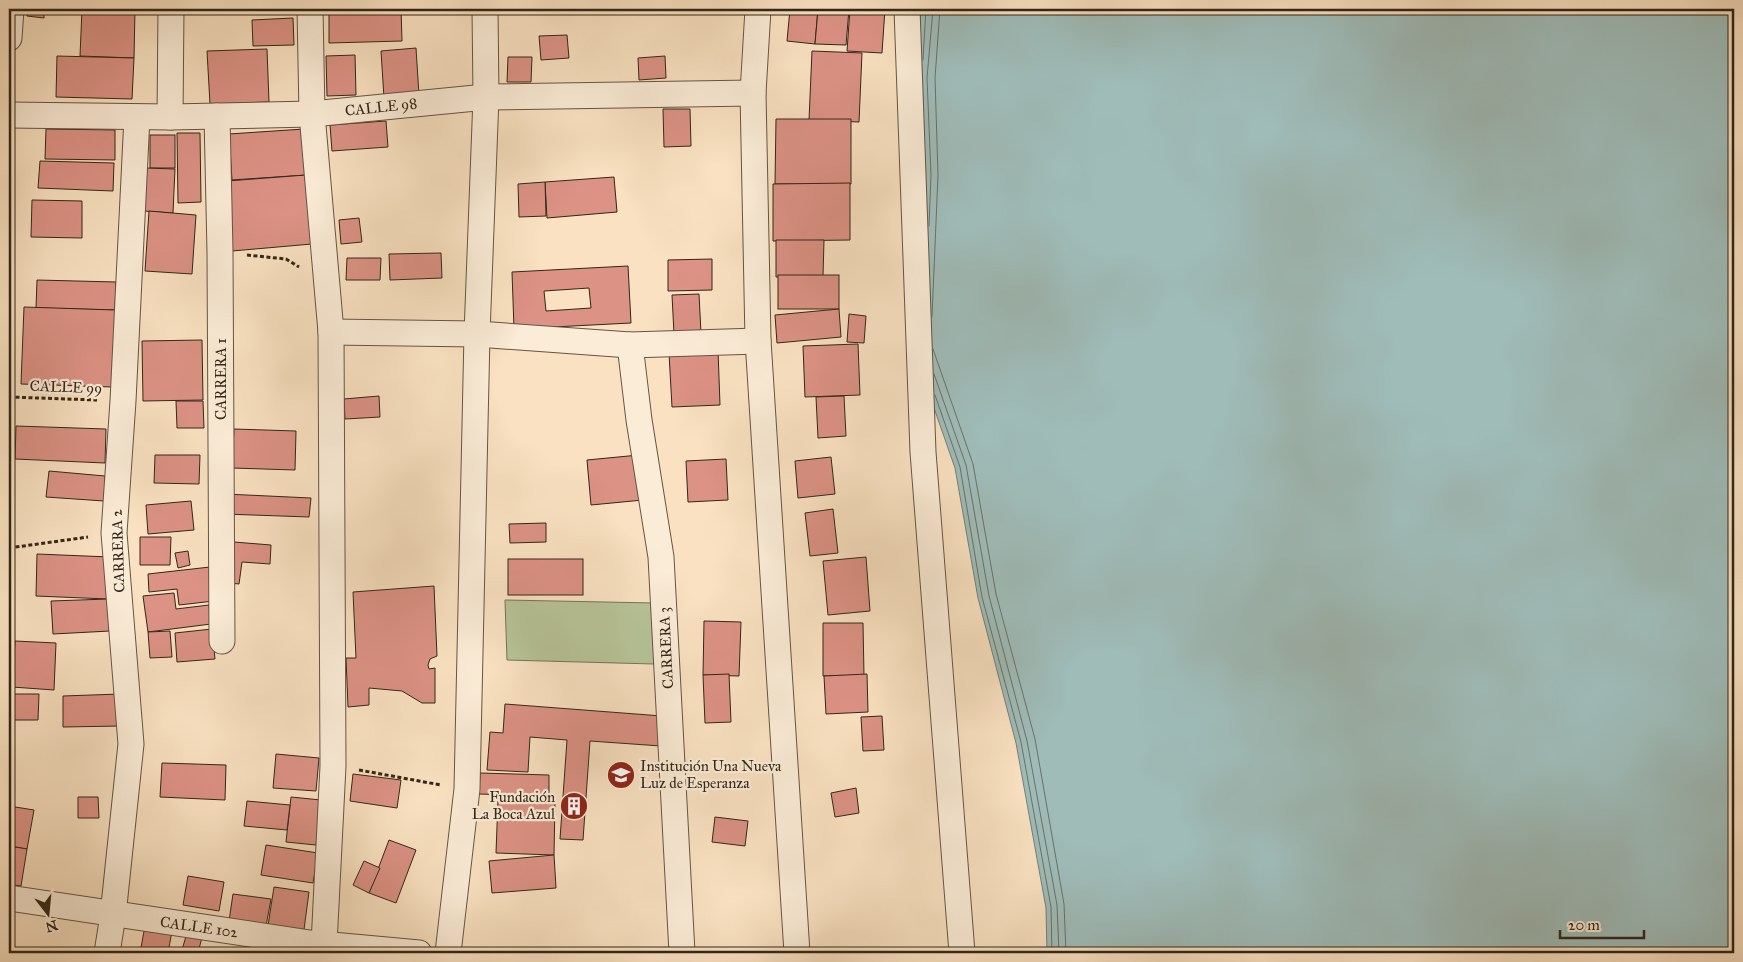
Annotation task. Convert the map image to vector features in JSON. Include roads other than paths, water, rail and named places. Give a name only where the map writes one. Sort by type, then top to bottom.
[{"type":"street","points":[[9,38],[11,9]]},
{"type":"street","points":[[170,117],[171,9]]},
{"type":"street","points":[[310,9],[312,114],[331,332],[333,766],[314,947]]},
{"type":"street","points":[[448,953],[466,789],[477,334],[486,97],[485,9]]},
{"type":"street","points":[[758,9],[753,92],[758,341],[797,953]]},
{"type":"street","points":[[908,9],[923,452],[962,953]]},
{"type":"street","name":"CALLE 98","points":[[9,115],[170,117],[312,114],[486,97],[753,92]]},
{"type":"street","name":"CARRERA 1","points":[[216,116],[220,252],[222,642]]},
{"type":"street","name":"CARRERA 2","points":[[107,953],[113,914],[131,744],[114,533],[123,401],[137,117]]},
{"type":"street","points":[[331,332],[477,334],[630,345],[758,341]]},
{"type":"street","name":"CARRERA 3","points":[[630,345],[639,420],[661,557],[682,953]]},
{"type":"street","name":"CALLE 102","points":[[9,898],[314,947],[419,953]]},
{"type":"water","points":[[921,9],[1734,9],[1734,953],[1047,953],[1046,908],[1016,743],[978,598],[955,468],[912,345],[916,78]]},
{"type":"place","name":"Institución Una Nueva Luz de Esperanza","points":[[621,775]]},
{"type":"place","name":"Fundación La Boca Azul","points":[[574,806]]}]
